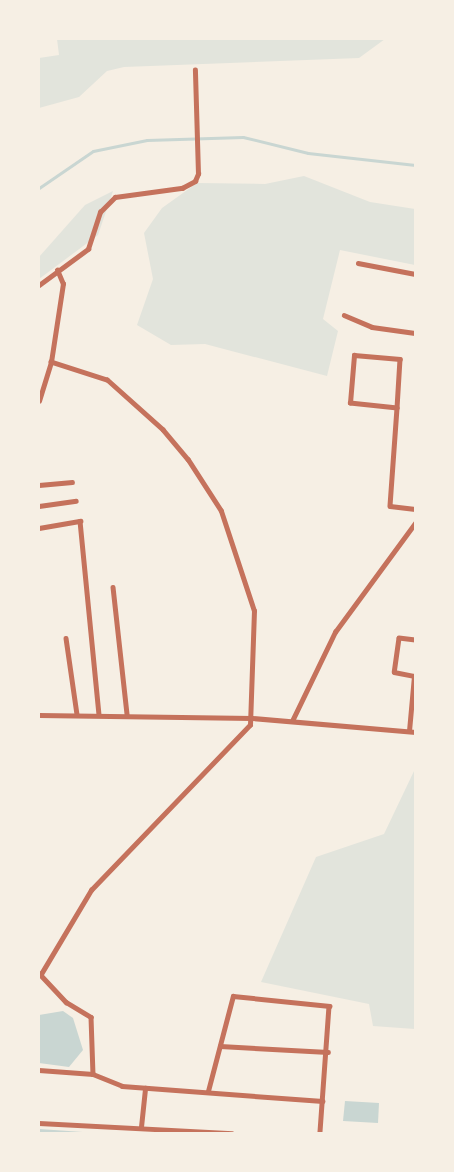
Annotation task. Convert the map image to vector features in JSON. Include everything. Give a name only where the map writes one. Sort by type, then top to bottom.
[{"type":"street","points":[[39,285],[87,249],[100,212],[115,197],[182,188],[195,181],[198,174],[195,70]]},
{"type":"street","points":[[358,263],[415,274]]},
{"type":"street","points":[[39,401],[51,362],[63,284],[57,270]]},
{"type":"street","points":[[344,315],[372,327],[415,333]]},
{"type":"street","points":[[397,408],[350,403],[354,355],[400,359],[397,408],[390,506],[415,509]]},
{"type":"street","points":[[51,362],[106,380],[163,430],[205,482],[221,511],[254,611],[250,725],[83,899],[40,974],[66,1002],[91,1017],[93,1074]]},
{"type":"street","points":[[39,485],[72,482]]},
{"type":"street","points":[[39,506],[76,501]]},
{"type":"street","points":[[39,528],[80,521],[99,715]]},
{"type":"street","points":[[292,721],[335,632],[415,523]]},
{"type":"street","points":[[113,587],[127,714]]},
{"type":"street","points":[[66,638],[77,714]]},
{"type":"street","points":[[39,715],[127,714],[252,718],[412,732],[415,676],[394,672],[399,638],[415,640]]},
{"type":"street","points":[[208,1091],[233,996],[329,1006],[328,1052],[320,1133]]},
{"type":"street","points":[[220,1046],[328,1052]]},
{"type":"street","points":[[39,1070],[93,1074],[122,1086],[322,1101]]},
{"type":"street","points":[[141,1127],[145,1088]]},
{"type":"street","points":[[39,1123],[232,1133]]},
{"type":"street","points":[[89,1133],[90,1125]]},
{"type":"shaded area","points":[[57,39],[385,39],[359,58],[124,67],[107,71],[79,97],[39,108],[39,58],[59,55]]},
{"type":"shaded area","points":[[304,176],[370,202],[415,209],[415,265],[340,250],[323,319],[338,331],[327,376],[205,344],[171,345],[137,325],[153,279],[144,233],[162,208],[197,183],[265,184]]},
{"type":"shaded area","points":[[113,191],[98,235],[39,279],[39,257],[85,205]]},
{"type":"shaded area","points":[[415,769],[415,1029],[373,1026],[369,1004],[261,982],[316,857],[384,834]]},
{"type":"shaded area","points":[[63,1011],[73,1018],[83,1050],[69,1067],[39,1063],[39,1015]]},
{"type":"shaded area","points":[[345,1101],[379,1103],[378,1123],[343,1121]]},
{"type":"waterway","points":[[39,188],[93,151],[147,140],[243,137],[308,153],[415,165]]},
{"type":"waterway","points":[[39,1130],[82,1133]]}]
